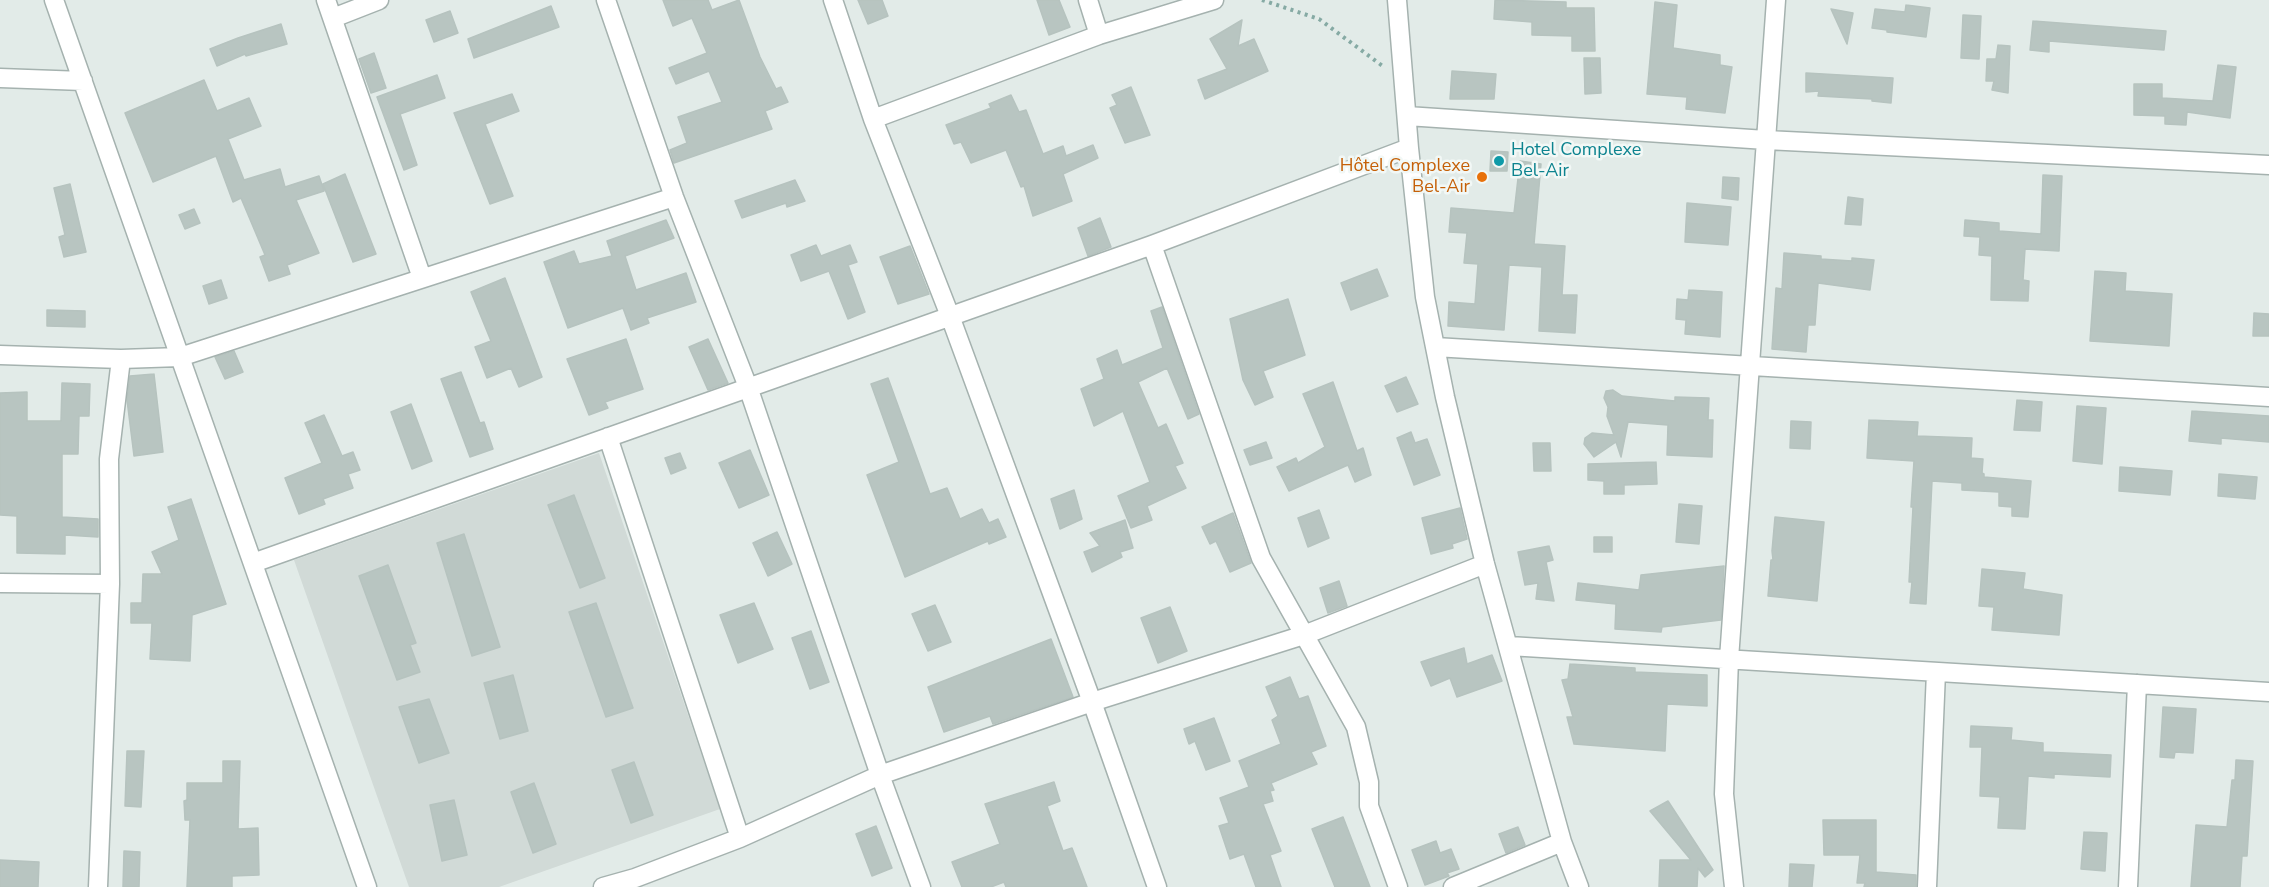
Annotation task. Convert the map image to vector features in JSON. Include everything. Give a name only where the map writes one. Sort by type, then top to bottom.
[{"type":"street","points":[[54,0],[367,887]]},
{"type":"street","points":[[326,0],[422,278]]},
{"type":"street","points":[[333,18],[379,0]]},
{"type":"street","points":[[606,0],[674,197],[748,387],[880,775],[921,887]]},
{"type":"street","points":[[833,0],[873,119],[950,316],[1092,702],[1157,887]]},
{"type":"street","points":[[1088,0],[1099,35]]},
{"type":"street","points":[[873,119],[1099,35],[1214,0]]},
{"type":"street","points":[[1397,0],[1408,148],[1425,297],[1435,347],[1485,564],[1562,842],[1580,887]]},
{"type":"street","points":[[1734,887],[1724,794],[1728,659],[1776,0]]},
{"type":"street","points":[[0,78],[83,81]]},
{"type":"street","points":[[1407,116],[1766,140],[2269,165]]},
{"type":"street","points":[[253,562],[1152,245],[1408,148]]},
{"type":"street","points":[[0,355],[180,357],[674,197]]},
{"type":"street","points":[[1152,245],[1262,558],[1356,728],[1369,782],[1369,806],[1398,887]]},
{"type":"street","points":[[1435,347],[2269,398]]},
{"type":"street","points":[[98,887],[110,584],[109,459],[121,358]]},
{"type":"street","points":[[608,437],[740,838]]},
{"type":"street","points":[[603,887],[637,882],[880,775],[1092,702],[1304,635],[1485,564]]},
{"type":"street","points":[[0,583],[110,584]]},
{"type":"street","points":[[1509,646],[2269,692]]},
{"type":"street","points":[[1927,887],[1936,672]]},
{"type":"street","points":[[2128,887],[2137,684]]},
{"type":"street","points":[[1453,887],[1562,842]]},
{"type":"path","points":[[1262,0],[1319,19],[1404,82]]},
{"type":"shaded area","points":[[599,453],[720,809],[499,887],[409,887],[294,560]]},
{"type":"building","points":[[663,0],[708,0],[712,10],[739,0],[760,57],[776,89],[781,87],[788,102],[765,111],[772,129],[674,163],[670,150],[687,143],[678,117],[722,102],[709,71],[676,84],[669,68],[707,53],[692,18],[673,26]]},
{"type":"building","points":[[858,0],[882,0],[888,16],[868,24]]},
{"type":"building","points":[[1037,0],[1059,0],[1070,27],[1049,35]]},
{"type":"building","points":[[1495,0],[1566,2],[1566,8],[1594,8],[1595,51],[1572,51],[1572,36],[1532,35],[1532,22],[1494,19]]},
{"type":"building","points":[[1655,2],[1677,5],[1673,48],[1720,55],[1720,65],[1732,67],[1725,113],[1686,109],[1687,97],[1647,94]]},
{"type":"building","points":[[1906,5],[1930,8],[1926,37],[1872,28],[1875,9],[1905,12]]},
{"type":"building","points":[[551,6],[559,27],[474,58],[468,39]]},
{"type":"building","points":[[1831,9],[1853,13],[1847,44]]},
{"type":"building","points":[[450,11],[458,33],[434,42],[426,20]]},
{"type":"building","points":[[1963,15],[1981,16],[1979,59],[1961,58]]},
{"type":"building","points":[[1242,20],[1238,46],[1254,39],[1268,71],[1205,99],[1198,80],[1227,69],[1210,39]]},
{"type":"building","points":[[2033,21],[2166,31],[2164,50],[2049,41],[2049,52],[2030,50]]},
{"type":"building","points":[[281,24],[287,44],[246,56],[245,54],[217,66],[210,49]]},
{"type":"building","points":[[1998,45],[2010,46],[2008,93],[1992,90],[1994,81],[1986,81],[1987,59],[1996,59]]},
{"type":"building","points":[[374,53],[386,88],[371,93],[359,59]]},
{"type":"building","points":[[1584,58],[1600,58],[1601,93],[1585,94]]},
{"type":"building","points":[[2218,65],[2236,67],[2230,118],[2187,112],[2186,125],[2165,124],[2165,116],[2134,115],[2134,84],[2162,84],[2162,98],[2213,101]]},
{"type":"building","points":[[1452,71],[1496,74],[1494,99],[1450,99]]},
{"type":"building","points":[[1806,73],[1893,78],[1891,103],[1872,101],[1872,99],[1818,96],[1819,91],[1806,92]]},
{"type":"building","points":[[437,75],[445,98],[400,114],[417,165],[404,170],[377,97]]},
{"type":"building","points":[[204,80],[217,111],[249,98],[261,126],[228,139],[244,180],[280,169],[285,187],[319,176],[324,191],[296,200],[319,253],[287,265],[290,274],[269,281],[260,257],[265,255],[241,198],[233,202],[216,156],[153,182],[125,113]]},
{"type":"building","points":[[1131,87],[1150,135],[1125,143],[1110,108],[1117,105],[1112,95]]},
{"type":"building","points":[[512,94],[519,111],[485,124],[513,196],[490,204],[454,113]]},
{"type":"building","points":[[1011,95],[1019,112],[1026,110],[1043,154],[1063,146],[1066,156],[1093,145],[1098,158],[1063,174],[1072,201],[1033,216],[1024,186],[1021,187],[1006,150],[971,163],[961,142],[954,144],[946,125],[991,108],[989,104]]},
{"type":"building","name":"Hotel Complexe Bel-Air","points":[[1491,151],[1508,152],[1507,171],[1490,171]]},
{"type":"building","points":[[1520,161],[1541,164],[1534,244],[1565,246],[1562,295],[1577,295],[1575,333],[1539,331],[1542,267],[1509,265],[1504,330],[1448,326],[1449,302],[1475,304],[1478,264],[1464,263],[1467,233],[1449,232],[1451,208],[1514,213]]},
{"type":"building","points":[[345,174],[376,254],[353,262],[323,184]]},
{"type":"building","points":[[2043,175],[2062,176],[2059,251],[2025,249],[2023,280],[2029,281],[2028,301],[1991,300],[1992,256],[1979,255],[1980,237],[1964,236],[1965,220],[1999,223],[1999,231],[2041,234]]},
{"type":"building","points":[[1723,177],[1739,178],[1738,200],[1722,198]]},
{"type":"building","points":[[795,180],[805,201],[787,207],[786,203],[742,218],[735,201]]},
{"type":"building","points":[[70,184],[86,252],[64,257],[59,237],[65,235],[54,188]]},
{"type":"building","points":[[1848,197],[1863,199],[1861,225],[1845,224]]},
{"type":"building","points":[[1687,203],[1731,207],[1728,245],[1685,242]]},
{"type":"building","points":[[194,209],[200,223],[185,229],[179,215]]},
{"type":"building","points":[[1100,218],[1111,247],[1088,256],[1078,228]]},
{"type":"building","points":[[666,220],[674,238],[625,256],[636,290],[686,273],[696,302],[647,318],[649,323],[631,330],[623,308],[568,328],[544,262],[574,251],[579,264],[612,256],[607,241]]},
{"type":"building","points":[[816,245],[821,256],[850,245],[857,262],[848,265],[865,312],[848,319],[829,271],[801,281],[791,255]]},
{"type":"building","points":[[910,246],[929,294],[898,304],[880,257]]},
{"type":"building","points":[[1784,253],[1821,256],[1821,259],[1874,260],[1870,290],[1818,283],[1815,325],[1808,325],[1806,352],[1772,349],[1776,288],[1782,289]]},
{"type":"building","points":[[1377,269],[1388,296],[1351,310],[1341,283]]},
{"type":"building","points":[[2095,271],[2126,273],[2125,291],[2172,294],[2169,346],[2090,341]]},
{"type":"building","points":[[505,278],[542,377],[519,387],[511,368],[487,378],[475,347],[491,341],[471,292]]},
{"type":"building","points":[[221,280],[227,298],[209,304],[203,286]]},
{"type":"building","points":[[1689,290],[1722,292],[1720,337],[1685,334],[1686,320],[1676,319],[1677,299],[1688,300]]},
{"type":"building","points":[[1288,299],[1305,355],[1263,371],[1273,397],[1255,405],[1243,380],[1230,319]]},
{"type":"building","points":[[1162,307],[1199,414],[1188,419],[1167,368],[1138,382],[1158,428],[1166,424],[1183,463],[1175,466],[1186,488],[1147,506],[1152,520],[1131,528],[1118,496],[1150,482],[1123,411],[1094,426],[1081,389],[1104,379],[1097,359],[1117,350],[1122,365],[1163,348],[1151,311]]},
{"type":"building","points":[[47,310],[85,311],[85,327],[47,326]]},
{"type":"building","points":[[2254,313],[2269,314],[2269,336],[2253,336]]},
{"type":"building","points":[[626,339],[643,389],[605,402],[608,408],[589,415],[567,359]]},
{"type":"building","points":[[708,339],[728,383],[708,390],[689,347]]},
{"type":"building","points":[[234,351],[243,372],[225,379],[215,357]]},
{"type":"building","points":[[461,372],[480,423],[484,422],[493,449],[470,457],[441,379]]},
{"type":"building","points":[[154,374],[163,452],[134,456],[127,400],[130,376]]},
{"type":"building","points":[[1406,377],[1418,404],[1397,412],[1385,386]]},
{"type":"building","points":[[888,378],[930,494],[947,488],[960,519],[982,509],[989,523],[998,519],[1006,537],[989,544],[988,541],[905,577],[867,475],[899,462],[871,384]]},
{"type":"building","points":[[1333,382],[1357,451],[1363,448],[1371,475],[1355,482],[1348,465],[1289,491],[1277,467],[1296,458],[1298,463],[1325,447],[1303,394]]},
{"type":"building","points":[[62,383],[90,384],[89,416],[79,416],[78,454],[62,454],[62,517],[98,519],[98,537],[65,535],[65,554],[17,553],[17,516],[0,515],[0,393],[27,392],[27,421],[61,421]]},
{"type":"building","points":[[1613,390],[1622,396],[1675,401],[1675,397],[1709,398],[1708,420],[1713,420],[1712,457],[1667,455],[1668,425],[1628,422],[1621,457],[1616,442],[1594,457],[1584,444],[1585,438],[1592,433],[1614,435],[1607,416],[1608,407],[1604,398],[1606,391]]},
{"type":"building","points":[[2017,400],[2042,402],[2040,431],[2014,430]]},
{"type":"building","points":[[411,404],[432,461],[412,469],[391,412]]},
{"type":"building","points":[[2077,406],[2106,408],[2102,464],[2073,461]]},
{"type":"building","points":[[2192,411],[2269,416],[2269,442],[2221,438],[2221,444],[2189,441]]},
{"type":"building","points":[[324,415],[342,456],[353,452],[360,470],[348,474],[353,488],[323,499],[325,504],[299,514],[285,478],[322,463],[305,423]]},
{"type":"building","points":[[1869,420],[1918,422],[1917,436],[1972,438],[1971,458],[1983,459],[1984,477],[2031,481],[2028,517],[2012,516],[2012,507],[1999,506],[1999,492],[1962,490],[1962,483],[1932,481],[1926,604],[1910,603],[1914,461],[1867,458]]},
{"type":"building","points":[[1791,421],[1811,422],[1810,449],[1790,448]]},
{"type":"building","points":[[1411,432],[1415,443],[1427,439],[1440,475],[1414,485],[1397,438]]},
{"type":"building","points":[[1266,442],[1272,458],[1250,465],[1244,450]]},
{"type":"building","points":[[1533,443],[1550,443],[1551,471],[1534,471]]},
{"type":"building","points":[[750,450],[769,495],[739,508],[719,463]]},
{"type":"building","points":[[680,453],[686,468],[671,474],[665,458]]},
{"type":"building","points":[[1656,462],[1657,484],[1624,485],[1624,494],[1604,494],[1604,481],[1588,480],[1588,464]]},
{"type":"building","points":[[2120,467],[2172,471],[2170,495],[2119,491]]},
{"type":"building","points":[[2219,474],[2257,477],[2255,499],[2218,496]]},
{"type":"building","points":[[1074,490],[1082,519],[1060,529],[1051,499]]},
{"type":"building","points":[[574,495],[605,578],[580,588],[548,505]]},
{"type":"building","points":[[191,499],[226,604],[192,615],[190,661],[150,659],[152,623],[131,623],[131,603],[142,603],[143,574],[162,574],[152,552],[179,540],[168,507]]},
{"type":"building","points":[[1679,504],[1702,506],[1699,544],[1676,542]]},
{"type":"building","points":[[1460,508],[1467,539],[1452,544],[1453,548],[1431,554],[1422,518]]},
{"type":"building","points":[[1319,510],[1329,538],[1308,547],[1298,518]]},
{"type":"building","points":[[1233,513],[1251,563],[1230,572],[1216,541],[1210,544],[1202,527]]},
{"type":"building","points":[[1775,517],[1824,522],[1817,601],[1768,596],[1771,560],[1773,560]]},
{"type":"building","points":[[1125,520],[1133,548],[1120,552],[1122,557],[1092,572],[1084,552],[1100,546],[1090,533]]},
{"type":"building","points":[[777,532],[792,564],[768,576],[753,543]]},
{"type":"building","points":[[464,534],[500,647],[472,656],[437,543]]},
{"type":"building","points":[[1594,537],[1612,537],[1612,552],[1594,552]]},
{"type":"building","points":[[1549,546],[1553,560],[1546,562],[1554,601],[1536,599],[1538,583],[1525,585],[1518,552]]},
{"type":"building","points":[[388,565],[416,643],[410,645],[420,672],[397,680],[359,576]]},
{"type":"building","points":[[1724,566],[1721,620],[1662,627],[1661,632],[1615,629],[1616,604],[1576,600],[1578,583],[1639,590],[1641,575]]},
{"type":"building","points":[[1982,569],[2025,573],[2023,589],[2062,595],[2059,635],[1992,630],[1994,607],[1979,606]]},
{"type":"building","points":[[1339,581],[1347,606],[1328,613],[1320,588]]},
{"type":"building","points":[[596,603],[633,708],[606,717],[569,612]]},
{"type":"building","points":[[754,603],[773,649],[738,663],[720,615]]},
{"type":"building","points":[[935,605],[951,642],[928,651],[912,614]]},
{"type":"building","points":[[1170,607],[1187,651],[1158,663],[1141,618]]},
{"type":"building","points":[[811,631],[829,682],[810,689],[792,638]]},
{"type":"building","points":[[1051,639],[1073,697],[993,724],[990,716],[944,732],[928,687]]},
{"type":"building","points":[[1464,648],[1467,664],[1492,655],[1502,681],[1457,697],[1450,678],[1431,686],[1421,662]]},
{"type":"building","points":[[1570,664],[1635,668],[1635,672],[1707,675],[1707,706],[1667,704],[1665,751],[1574,744],[1567,717],[1573,717],[1562,680],[1568,679]]},
{"type":"building","points":[[513,675],[528,731],[500,739],[484,683]]},
{"type":"building","points":[[1290,677],[1299,699],[1308,696],[1326,746],[1311,752],[1317,764],[1271,783],[1274,790],[1270,791],[1273,801],[1263,804],[1281,851],[1270,855],[1281,887],[1256,887],[1244,854],[1230,859],[1219,826],[1229,823],[1220,798],[1249,787],[1239,761],[1281,744],[1272,720],[1278,716],[1266,687]]},
{"type":"building","points":[[429,699],[449,753],[419,763],[399,707]]},
{"type":"building","points":[[2163,707],[2196,709],[2193,753],[2175,752],[2174,758],[2160,757]]},
{"type":"building","points":[[1214,718],[1230,761],[1206,770],[1195,741],[1189,744],[1184,729]]},
{"type":"building","points":[[1971,726],[2012,728],[2011,740],[2043,743],[2043,752],[2111,755],[2110,777],[2054,774],[2054,778],[2028,776],[2025,829],[1998,828],[2000,797],[1980,796],[1982,747],[1970,747]]},
{"type":"building","points":[[127,751],[144,751],[141,807],[125,806]]},
{"type":"building","points":[[2236,760],[2253,761],[2247,856],[2242,856],[2240,887],[2191,887],[2196,825],[2227,827]]},
{"type":"building","points":[[223,761],[240,761],[238,829],[258,828],[259,875],[232,876],[232,887],[187,887],[190,820],[185,820],[184,801],[187,800],[187,783],[223,783]]},
{"type":"building","points":[[634,762],[653,815],[631,823],[612,770]]},
{"type":"building","points":[[1054,782],[1060,801],[1047,806],[1063,851],[1072,848],[1087,887],[1006,887],[1004,882],[991,887],[962,887],[952,862],[1000,844],[985,804]]},
{"type":"building","points":[[534,783],[556,844],[533,853],[511,792]]},
{"type":"building","points":[[454,800],[467,855],[442,861],[430,805]]},
{"type":"building","points":[[1668,801],[1713,870],[1705,877],[1698,868],[1697,887],[1659,887],[1660,860],[1691,860],[1650,811]]},
{"type":"building","points":[[1343,817],[1370,887],[1335,887],[1312,829]]},
{"type":"building","points":[[1823,820],[1876,820],[1876,872],[1916,875],[1916,887],[1864,887],[1865,883],[1857,883],[1860,855],[1824,855]]},
{"type":"building","points":[[876,826],[892,868],[872,876],[856,834]]},
{"type":"building","points":[[1518,827],[1525,845],[1506,853],[1499,834]]},
{"type":"building","points":[[2084,832],[2107,833],[2105,871],[2081,869]]},
{"type":"building","points":[[1436,841],[1440,853],[1451,849],[1459,869],[1447,873],[1449,876],[1425,885],[1412,850]]},
{"type":"building","points":[[124,851],[140,852],[139,887],[123,887]]},
{"type":"building","points":[[0,860],[39,862],[38,887],[0,887]]},
{"type":"building","points":[[1790,864],[1814,865],[1812,887],[1789,887]]},
{"type":"place","name":"Hotel Complexe Bel-Air","points":[[1499,161]]},
{"type":"place","name":"Hôtel Complexe Bel-Air","points":[[1482,177]]}]
